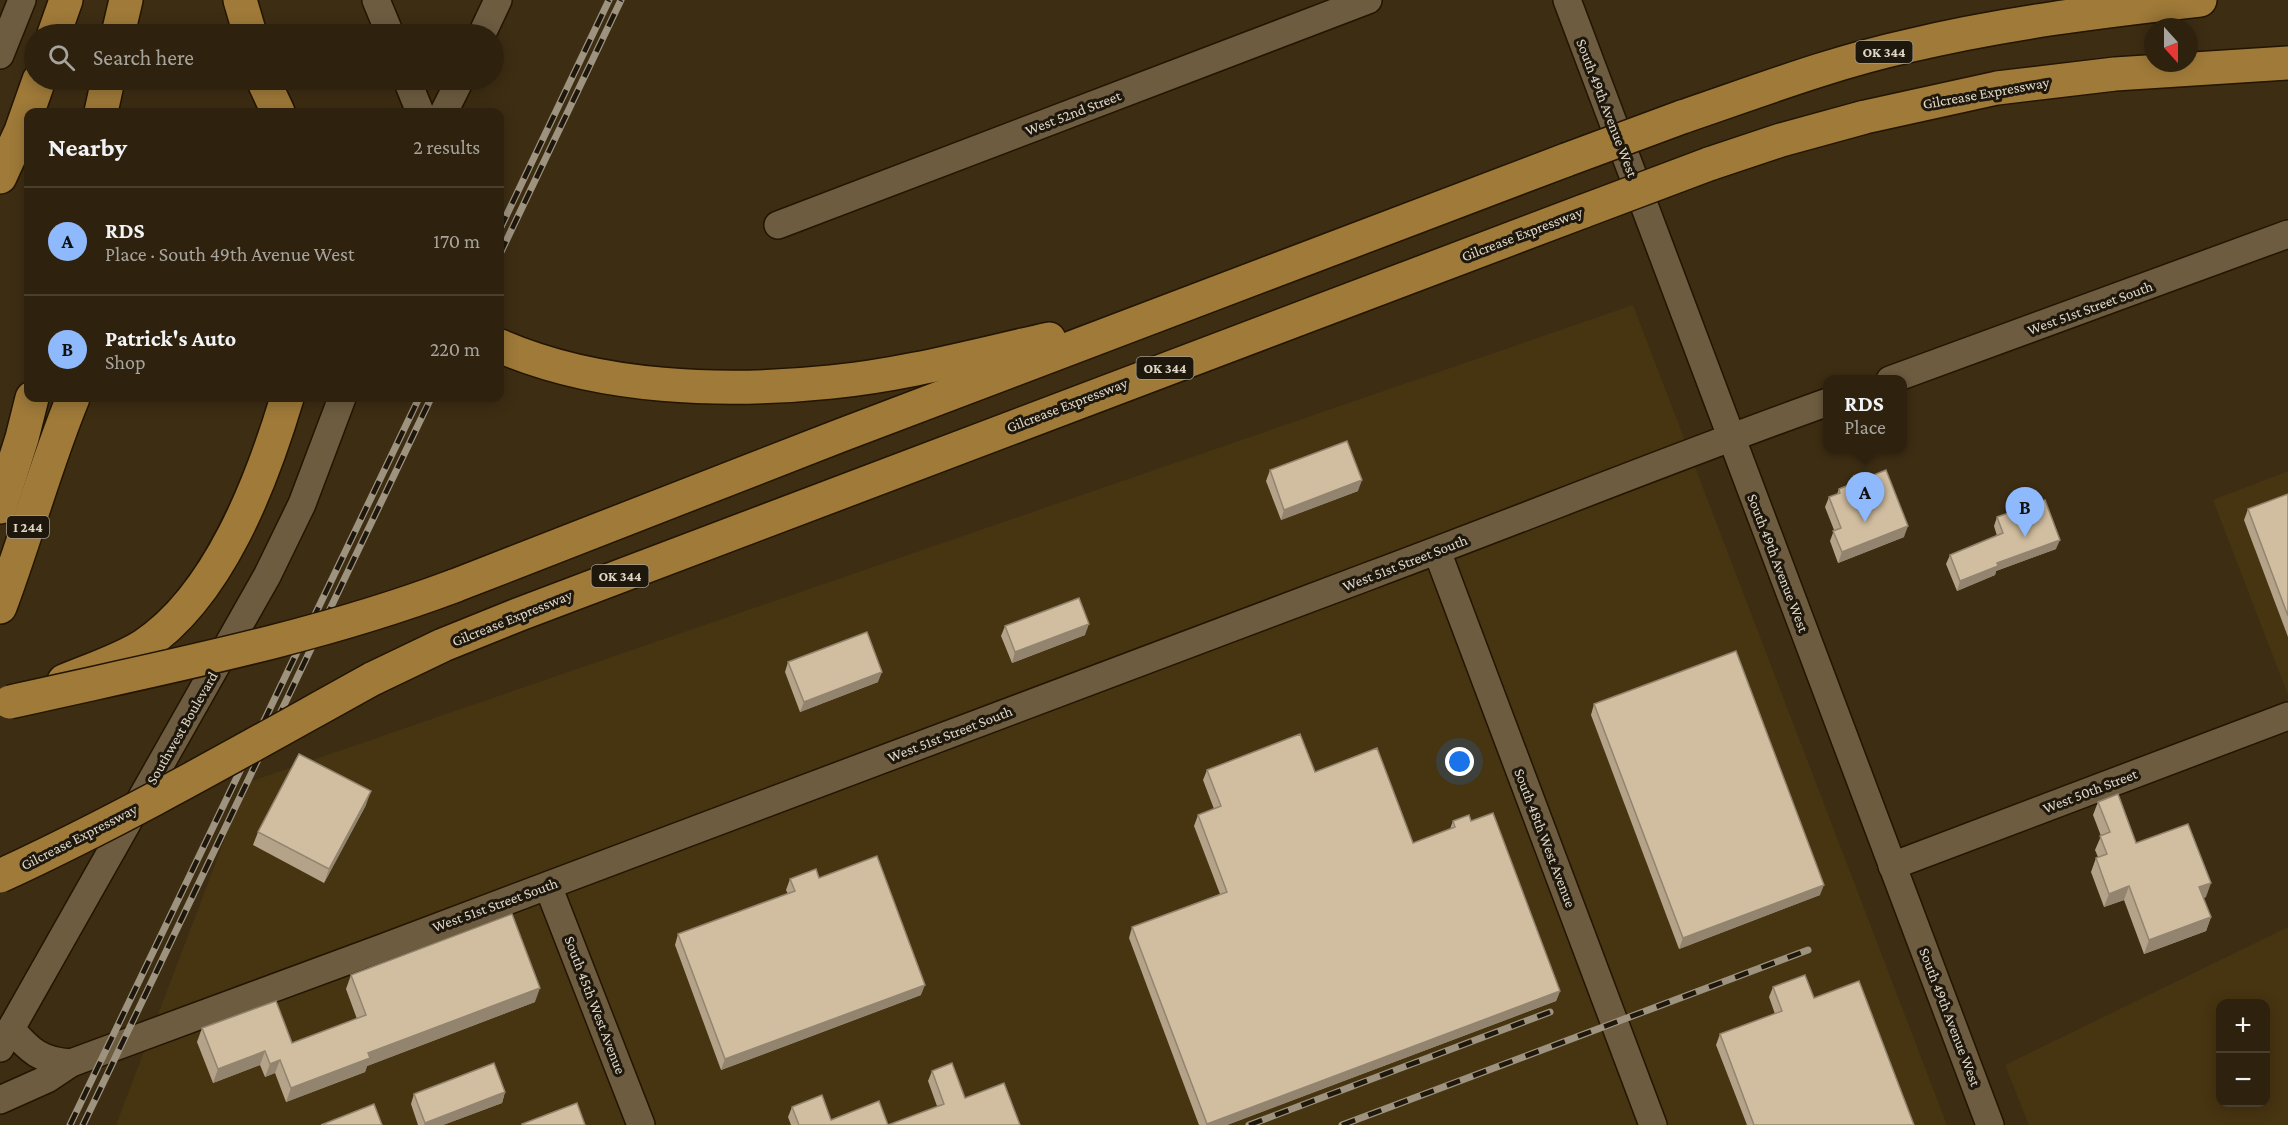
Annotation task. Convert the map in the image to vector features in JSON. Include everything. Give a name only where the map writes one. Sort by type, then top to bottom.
[{"type":"highway","points":[[58,24],[66,0]]},
{"type":"highway","points":[[120,24],[126,0]]},
{"type":"highway","points":[[240,0],[247,24]]},
{"type":"highway","name":"OK 344","points":[[5,703],[273,643],[367,616],[454,586],[850,432],[1566,160],[1682,117],[1838,64],[1906,46],[2033,21],[2200,0]]},
{"type":"highway","name":"Gilcrease Expressway","points":[[0,876],[63,847],[372,679],[443,645],[1709,164],[1781,140],[1865,117],[1997,88],[2115,74],[2288,63]]},
{"type":"highway","points":[[29,108],[35,90]]},
{"type":"highway","points":[[268,90],[276,108]]},
{"type":"highway","points":[[0,177],[24,122]]},
{"type":"highway","points":[[504,348],[537,360],[614,378],[697,386],[774,386],[809,384],[892,373],[1162,314]]},
{"type":"highway","points":[[0,507],[31,402]]},
{"type":"highway","name":"I 244","points":[[0,607],[20,555],[53,445],[59,402]]},
{"type":"highway","points":[[53,445],[71,402]]},
{"type":"highway","points":[[5,703],[130,653],[165,628],[186,606],[212,572],[248,505],[262,475],[287,402]]},
{"type":"street","points":[[0,55],[22,0]]},
{"type":"street","points":[[376,0],[386,24]]},
{"type":"street","points":[[487,24],[498,0]]},
{"type":"street","name":"West 52nd Street","points":[[778,225],[1368,0]]},
{"type":"street","name":"South 49th Avenue West","points":[[1567,0],[1990,1125]]},
{"type":"street","points":[[411,90],[418,108]]},
{"type":"street","points":[[446,108],[455,90]]},
{"type":"street","name":"West 51st Street South","points":[[1904,375],[2288,234]]},
{"type":"street","name":"Southwest Boulevard","points":[[5,1038],[267,576],[302,504],[340,402]]},
{"type":"street","name":"West 51st Street South","points":[[0,1100],[47,1079],[71,1063],[548,886],[1437,551],[1731,436],[1823,403]]},
{"type":"street","name":"South 48th West Avenue","points":[[1437,551],[1653,1125]]},
{"type":"street","name":"West 50th Street","points":[[1892,866],[2288,716]]},
{"type":"street","name":"South 45th West Avenue","points":[[548,886],[641,1125]]},
{"type":"street","points":[[5,1038],[52,1062],[71,1063]]},
{"type":"shaded area","points":[[1633,305],[1947,1125],[116,1125],[246,783]]},
{"type":"shaded area","points":[[2288,471],[2288,695],[2213,500]]},
{"type":"shaded area","points":[[2288,927],[2288,1125],[2029,1125],[2005,1065]]},
{"type":"building","points":[[1347,441],[1362,480],[1284,510],[1270,470]]},
{"type":"building","points":[[1886,470],[1908,526],[1842,552],[1833,531],[1841,528],[1829,497],[1840,493],[1839,489]]},
{"type":"building","points":[[2288,494],[2288,616],[2248,509]]},
{"type":"building","points":[[2045,500],[2060,540],[1997,563],[1998,566],[1960,581],[1950,555],[2003,533],[1997,517]]},
{"type":"building","points":[[1079,598],[1089,624],[1015,652],[1005,626]]},
{"type":"building","points":[[867,632],[882,672],[804,702],[788,662]]},
{"type":"building","points":[[1736,651],[1824,885],[1683,938],[1594,704]]},
{"type":"building","points":[[1300,734],[1315,772],[1377,748],[1413,843],[1455,827],[1453,821],[1469,815],[1471,821],[1493,813],[1560,991],[1207,1124],[1132,927],[1227,892],[1198,815],[1221,806],[1207,770]]},
{"type":"building","points":[[299,754],[371,791],[329,869],[258,832]]},
{"type":"building","points":[[2118,794],[2136,843],[2188,824],[2211,883],[2199,887],[2211,917],[2149,940],[2129,886],[2109,894],[2096,858],[2107,854],[2100,836],[2110,832],[2098,802]]},
{"type":"building","points":[[877,856],[925,985],[725,1059],[678,934],[795,891],[790,879],[816,869],[819,878]]},
{"type":"building","points":[[512,914],[540,988],[368,1053],[370,1058],[291,1088],[280,1060],[270,1064],[265,1051],[218,1069],[202,1028],[276,1001],[292,1043],[366,1015],[351,975]]},
{"type":"building","points":[[1805,975],[1814,998],[1859,981],[1914,1125],[1754,1125],[1720,1034],[1782,1011],[1773,987]]},
{"type":"building","points":[[494,1063],[505,1092],[425,1123],[414,1094]]},
{"type":"building","points":[[952,1063],[965,1098],[1004,1083],[1020,1125],[888,1125],[944,1104],[932,1071]]},
{"type":"building","points":[[822,1095],[831,1120],[879,1101],[888,1125],[799,1125],[792,1107]]},
{"type":"building","points":[[577,1103],[585,1125],[522,1124]]},
{"type":"building","points":[[374,1104],[382,1125],[321,1125]]},
{"type":"railway","points":[[504,221],[609,0]]},
{"type":"railway","points":[[504,246],[621,0]]},
{"type":"railway","points":[[70,1125],[417,402]]},
{"type":"railway","points":[[83,1125],[429,402]]},
{"type":"railway","points":[[1342,1125],[1808,950]]},
{"type":"railway","points":[[1249,1125],[1550,1012]]},
{"type":"place","name":"RDS","points":[[1865,522]]},
{"type":"place","name":"Patrick's Auto","points":[[2025,537]]}]
